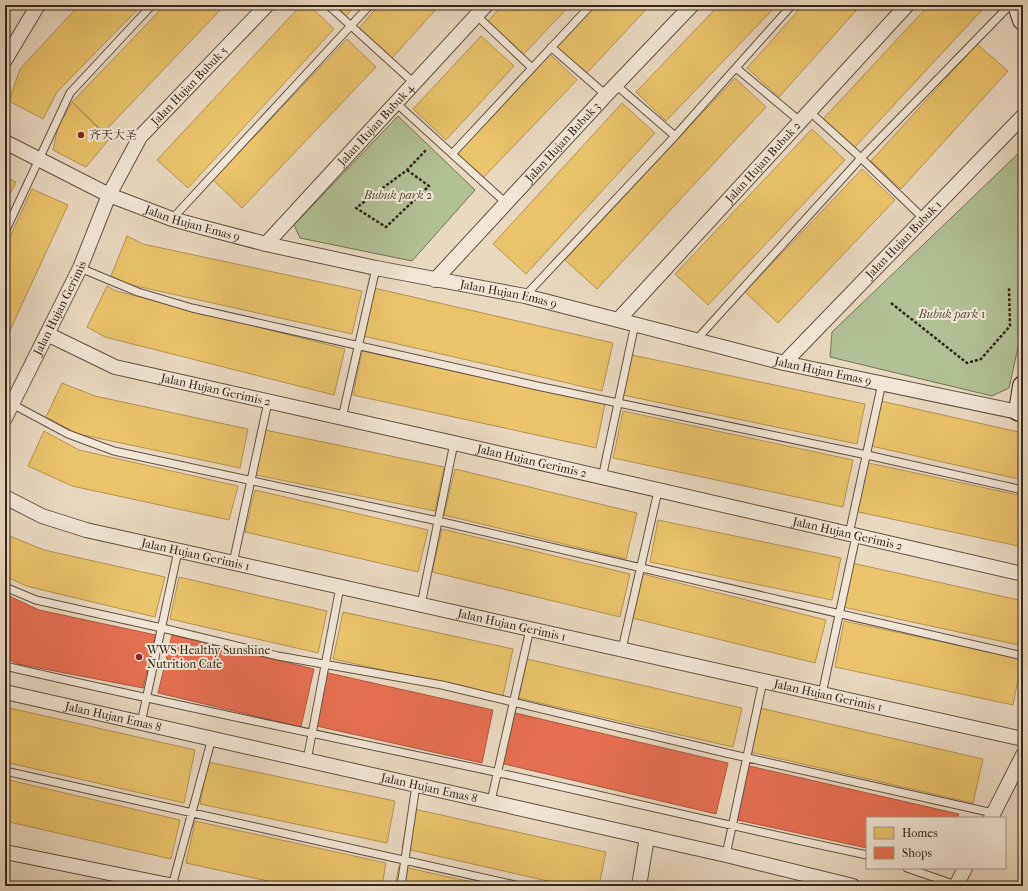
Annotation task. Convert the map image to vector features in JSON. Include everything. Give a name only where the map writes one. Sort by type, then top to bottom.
[{"type":"street","points":[[5,60],[38,5]]},
{"type":"street","name":"Jalan Hujan Bubuk 5","points":[[109,195],[140,137],[267,5]]},
{"type":"street","name":"Jalan Hujan Bubuk 4","points":[[266,244],[486,5]]},
{"type":"street","name":"Jalan Hujan Bubuk 3","points":[[435,280],[616,84],[692,5]]},
{"type":"street","name":"Jalan Hujan Bubuk 2","points":[[619,319],[906,5]]},
{"type":"street","points":[[1018,5],[1023,20]]},
{"type":"street","name":"Jalan Hujan Bubuk 1","points":[[784,363],[1023,116]]},
{"type":"street","name":"Jalan Hujan Emas 9","points":[[5,142],[109,195],[172,219],[266,244],[435,280],[525,296],[697,339],[784,363],[1021,412]]},
{"type":"street","name":"Jalan Hujan Gerimis","points":[[7,414],[80,268],[109,195]]},
{"type":"street","name":"Jalan Hujan Gerimis 2","points":[[47,334],[115,367],[454,443],[1023,574]]},
{"type":"street","points":[[1021,412],[1023,386]]},
{"type":"street","name":"Jalan Hujan Gerimis 1","points":[[5,497],[42,516],[86,530],[1023,739]]},
{"type":"street","name":"Jalan Hujan Emas 8","points":[[5,692],[726,855],[853,886]]},
{"type":"street","points":[[992,816],[1023,755]]},
{"type":"street","points":[[639,886],[647,837]]},
{"type":"street","points":[[5,852],[173,886]]},
{"type":"street","points":[[956,885],[964,869]]},
{"type":"lane","points":[[5,232],[70,93],[152,5]]},
{"type":"lane","points":[[328,5],[414,84]]},
{"type":"lane","points":[[172,219],[370,5]]},
{"type":"lane","points":[[452,154],[592,5]]},
{"type":"lane","points":[[525,296],[675,136],[792,5]]},
{"type":"lane","points":[[697,339],[861,158],[1010,5]]},
{"type":"lane","points":[[476,15],[532,68]]},
{"type":"lane","points":[[551,47],[606,95]]},
{"type":"lane","points":[[736,68],[861,158],[924,218]]},
{"type":"lane","points":[[616,84],[675,136]]},
{"type":"lane","points":[[396,102],[506,204]]},
{"type":"lane","points":[[80,268],[138,292],[192,308],[618,404],[867,455],[1023,490]]},
{"type":"lane","points":[[342,418],[360,346],[376,268]]},
{"type":"lane","points":[[602,478],[635,324]]},
{"type":"lane","points":[[822,694],[840,613],[867,455],[882,383]]},
{"type":"lane","points":[[233,563],[268,402]]},
{"type":"lane","points":[[7,414],[114,451],[438,521],[1023,656]]},
{"type":"lane","points":[[421,605],[454,443]]},
{"type":"lane","points":[[622,649],[658,491]]},
{"type":"lane","points":[[141,723],[178,551]]},
{"type":"lane","points":[[5,587],[36,600],[278,656],[442,685],[512,703],[992,816]]},
{"type":"lane","points":[[307,760],[340,587]]},
{"type":"lane","points":[[491,802],[512,703],[530,629]]},
{"type":"lane","points":[[5,666],[146,699],[498,773],[732,827],[866,855]]},
{"type":"lane","points":[[726,855],[763,681]]},
{"type":"lane","points":[[173,886],[212,738]]},
{"type":"lane","points":[[5,771],[192,814],[520,886]]},
{"type":"lane","points":[[401,886],[416,785]]},
{"type":"lane","points":[[910,869],[956,885]]},
{"type":"path","points":[[407,170],[429,186],[386,227],[356,208],[407,170],[427,149]]},
{"type":"path","points":[[891,303],[967,363],[981,359],[1010,326],[1009,288]]},
{"type":"green space","name":"Bubuk park 2","points":[[398,116],[475,190],[412,261],[300,238],[294,225]]},
{"type":"green space","name":"Bubuk park 1","points":[[1023,149],[1023,325],[1009,388],[992,396],[830,357],[832,332]]},
{"type":"building: Homes","points":[[79,5],[142,5],[57,92],[43,119],[9,101],[20,69]]},
{"type":"building: Homes","points":[[165,5],[225,5],[103,133],[72,102]]},
{"type":"building: Homes","points":[[301,5],[309,5],[334,29],[188,188],[157,160]]},
{"type":"building: Homes","points":[[331,5],[356,5],[345,17]]},
{"type":"building: Homes","points":[[379,5],[440,5],[392,58],[359,28]]},
{"type":"building: Homes","points":[[503,5],[570,5],[522,56],[486,23]]},
{"type":"building: Homes","points":[[594,5],[650,5],[586,74],[556,46]]},
{"type":"building: Homes","points":[[719,5],[777,5],[666,121],[636,92]]},
{"type":"building: Homes","points":[[803,5],[861,5],[779,97],[747,68]]},
{"type":"building: Homes","points":[[929,5],[977,5],[982,10],[854,148],[823,119]]},
{"type":"building: Homes","points":[[481,36],[514,66],[446,140],[413,109]]},
{"type":"building: Homes","points":[[347,39],[376,67],[242,208],[213,180]]},
{"type":"building: Homes","points":[[977,44],[1008,71],[901,189],[871,161]]},
{"type":"building: Homes","points":[[550,54],[577,80],[482,179],[455,153]]},
{"type":"building: Homes","points":[[735,78],[766,107],[597,289],[565,260]]},
{"type":"building: Homes","name":"齐天大圣","points":[[72,102],[110,138],[86,167],[53,150],[58,126]]},
{"type":"building: Homes","points":[[622,103],[655,133],[526,274],[493,244]]},
{"type":"building: Homes","points":[[812,129],[845,160],[708,305],[675,274]]},
{"type":"building: Homes","points":[[862,169],[895,200],[778,323],[745,292]]},
{"type":"building: Homes","points":[[5,177],[16,182],[5,204]]},
{"type":"building: Homes","points":[[32,189],[68,205],[5,341],[5,248]]},
{"type":"building: Homes","points":[[127,236],[143,244],[362,291],[352,334],[127,284],[111,276]]},
{"type":"building: Homes","points":[[107,286],[116,291],[345,349],[334,395],[105,337],[87,327]]},
{"type":"building: Homes","points":[[374,288],[613,343],[602,391],[363,336]]},
{"type":"building: Homes","points":[[362,351],[605,404],[596,448],[353,395]]},
{"type":"building: Homes","points":[[627,354],[865,404],[857,444],[618,394]]},
{"type":"building: Homes","points":[[62,383],[95,396],[248,429],[240,468],[78,434],[46,417]]},
{"type":"building: Homes","points":[[881,401],[1023,433],[1023,480],[871,446]]},
{"type":"building: Homes","points":[[623,411],[853,460],[843,507],[613,458]]},
{"type":"building: Homes","points":[[265,430],[444,467],[435,511],[256,475]]},
{"type":"building: Homes","points":[[44,431],[79,450],[238,486],[229,520],[72,486],[28,466]]},
{"type":"building: Homes","points":[[864,462],[1023,496],[1023,547],[854,511]]},
{"type":"building: Homes","points":[[455,469],[637,513],[626,559],[444,515]]},
{"type":"building: Homes","points":[[255,490],[428,530],[418,572],[245,532]]},
{"type":"building: Homes","points":[[658,520],[841,558],[832,600],[650,562]]},
{"type":"building: Homes","points":[[442,529],[630,574],[620,617],[432,572]]},
{"type":"building: Homes","points":[[5,534],[44,550],[165,577],[155,617],[26,586],[5,576]]},
{"type":"building: Homes","points":[[852,563],[1023,601],[1023,646],[843,607]]},
{"type":"building: Homes","points":[[643,574],[826,620],[815,663],[632,618]]},
{"type":"building: Homes","points":[[179,577],[327,611],[318,653],[170,619]]},
{"type":"building: Homes","points":[[343,612],[513,649],[503,696],[333,659]]},
{"type":"building: Homes","points":[[844,621],[1022,659],[1013,705],[835,667]]},
{"type":"building: Homes","points":[[527,659],[742,708],[733,747],[518,698]]},
{"type":"building: Homes","points":[[5,707],[195,750],[184,803],[5,762]]},
{"type":"building: Homes","points":[[760,708],[983,759],[973,803],[750,752]]},
{"type":"building: Homes","points":[[208,762],[395,801],[387,843],[200,804]]},
{"type":"building: Homes","points":[[5,779],[180,820],[171,859],[5,821]]},
{"type":"building: Homes","points":[[410,808],[606,852],[599,886],[570,886],[402,848]]},
{"type":"building: Homes","points":[[195,821],[386,863],[382,886],[291,886],[186,863]]},
{"type":"building: Homes","points":[[399,866],[490,886],[395,886]]},
{"type":"building: Homes","points":[[5,881],[32,886],[5,886]]},
{"type":"building: Shops","points":[[5,594],[39,610],[156,635],[143,688],[18,664],[5,658]]},
{"type":"building: Shops","points":[[172,635],[314,669],[301,727],[158,693]]},
{"type":"building: Shops","points":[[324,672],[493,710],[482,763],[312,725]]},
{"type":"building: Shops","points":[[511,712],[728,763],[716,814],[500,763]]},
{"type":"building: Shops","points":[[745,765],[959,814],[958,817],[866,817],[866,848],[733,819]]},
{"type":"place","name":"齐天大圣","points":[[81,135]]},
{"type":"place","name":"WWS Healthy Sunshine Nutrition Cafe","points":[[139,657]]}]
